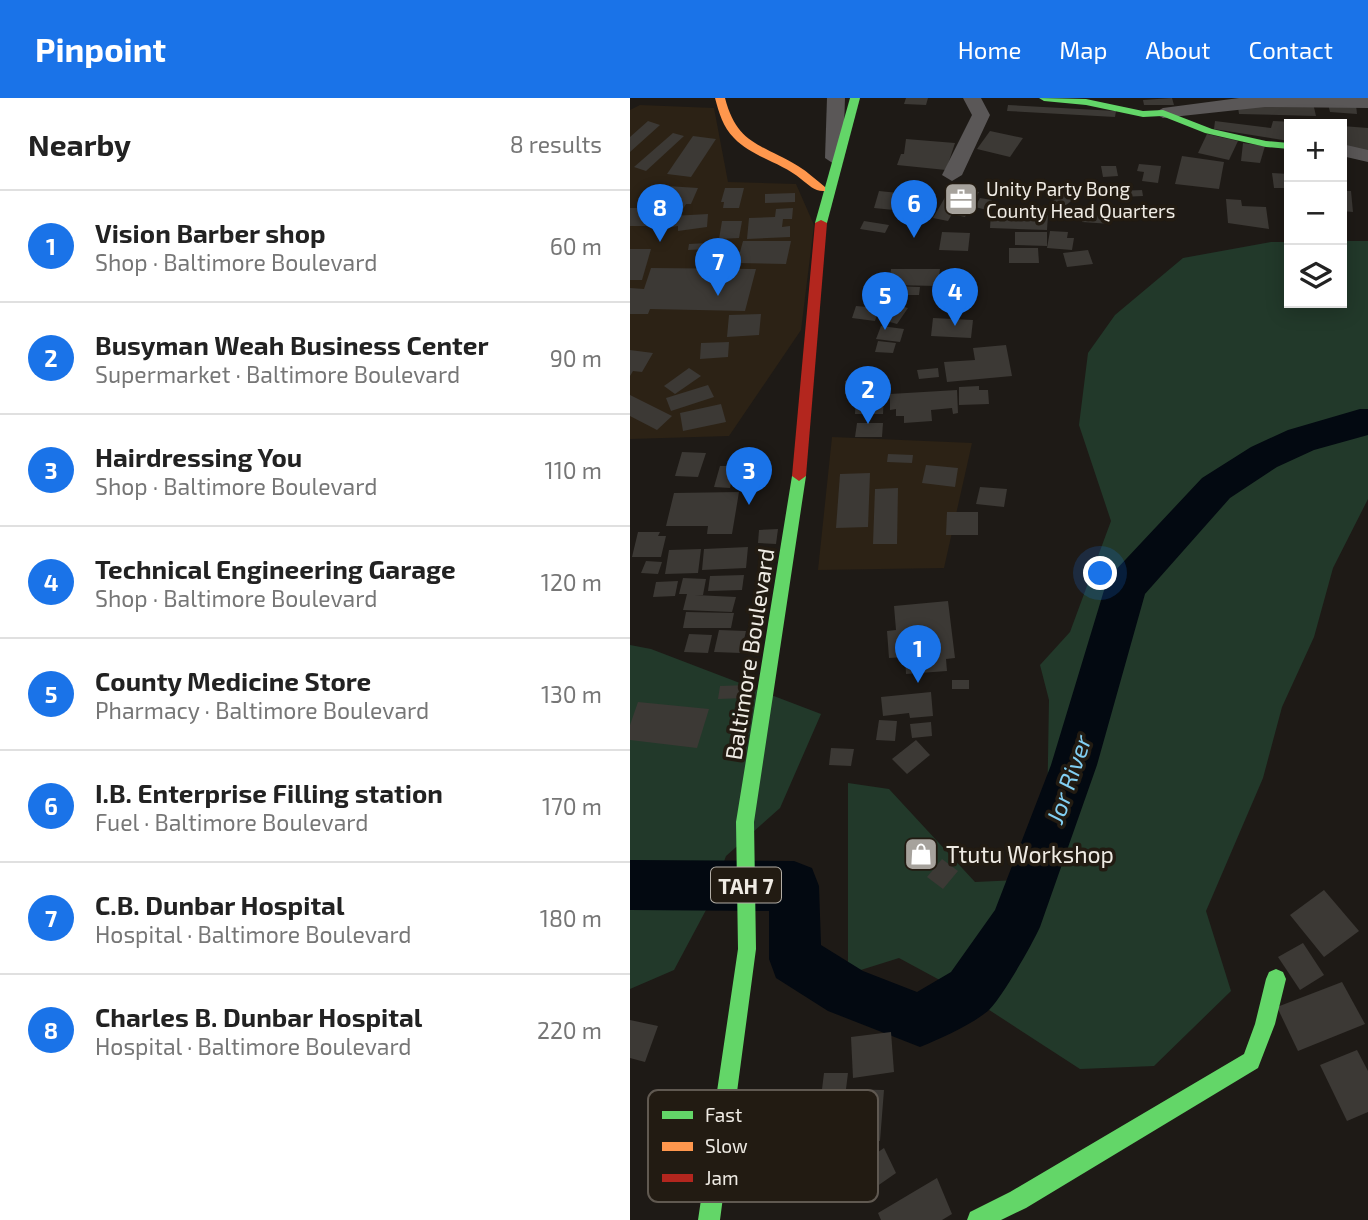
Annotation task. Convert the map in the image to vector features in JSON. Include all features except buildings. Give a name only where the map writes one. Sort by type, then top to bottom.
[{"type":"main road","points":[[720,98],[722,118],[745,145],[795,170],[821,190]]},
{"type":"main road","name":"Baltimore Boulevard","points":[[727,1090],[747,949],[745,822],[801,461],[818,234],[855,98]]},
{"type":"main road","points":[[1044,98],[1086,102],[1143,114],[1163,113],[1209,131],[1284,146]]},
{"type":"main road","points":[[978,1220],[1030,1193],[1251,1061],[1265,1024],[1276,979]]},
{"type":"main road","name":"Baltimore Boulevard","points":[[709,1220],[712,1202]]},
{"type":"street","points":[[818,234],[821,190],[834,161],[836,98]]},
{"type":"street","points":[[953,174],[981,115],[972,98]]},
{"type":"street","points":[[1163,113],[1223,103],[1293,98],[1344,99],[1368,103]]},
{"type":"street","points":[[1347,151],[1368,156]]},
{"type":"shaded area","points":[[640,105],[714,108],[728,182],[796,184],[814,225],[801,330],[729,436],[630,439],[630,110]]},
{"type":"shaded area","points":[[832,437],[972,443],[944,568],[818,570]]},
{"type":"green space","points":[[1347,241],[1368,241],[1368,499],[1333,568],[1314,637],[1282,707],[1263,778],[1206,911],[1231,991],[1154,1066],[1080,1069],[960,991],[899,958],[848,974],[848,783],[889,789],[975,882],[1038,879],[1047,817],[1049,700],[1040,665],[1070,632],[1111,521],[1079,425],[1088,353],[1115,315],[1183,258],[1284,242],[1284,308],[1347,308]]},
{"type":"green space","points":[[630,645],[651,649],[821,714],[780,808],[726,856],[706,910],[674,970],[630,989]]},
{"type":"waterway","name":"Jor River","points":[[630,885],[794,886],[795,959],[847,992],[920,1020],[970,991],[1014,927],[1074,765],[1126,587],[1216,488],[1264,457],[1301,440],[1368,422]]},
{"type":"traffic: fast","points":[[821,223],[855,98]]},
{"type":"traffic: fast","points":[[1044,98],[1086,102],[1143,114],[1163,113],[1209,131],[1284,146]]},
{"type":"traffic: fast","points":[[727,1090],[747,949],[745,822],[799,476]]},
{"type":"traffic: fast","points":[[978,1220],[1018,1200],[1251,1061],[1265,1024],[1276,979]]},
{"type":"traffic: fast","points":[[709,1220],[712,1202]]},
{"type":"traffic: slow","points":[[720,98],[730,127],[738,136],[757,150],[795,169],[821,189]]},
{"type":"traffic: jam","points":[[799,476],[821,223]]},
{"type":"place","name":"Unity Party Bong County Head Quarters","points":[[961,199]]},
{"type":"place","name":"I.B. Enterprise Filling station","points":[[914,238]]},
{"type":"place","name":"Charles B. Dunbar Hospital","points":[[660,242]]},
{"type":"place","name":"C.B. Dunbar Hospital","points":[[718,296]]},
{"type":"place","name":"Technical Engineering Garage","points":[[955,326]]},
{"type":"place","name":"County Medicine Store","points":[[885,330]]},
{"type":"place","name":"Busyman Weah Business Center","points":[[868,424]]},
{"type":"place","name":"Hairdressing You","points":[[749,505]]},
{"type":"place","name":"Vision Barber shop","points":[[918,683]]},
{"type":"place","name":"Ttutu Workshop","points":[[921,854]]}]
